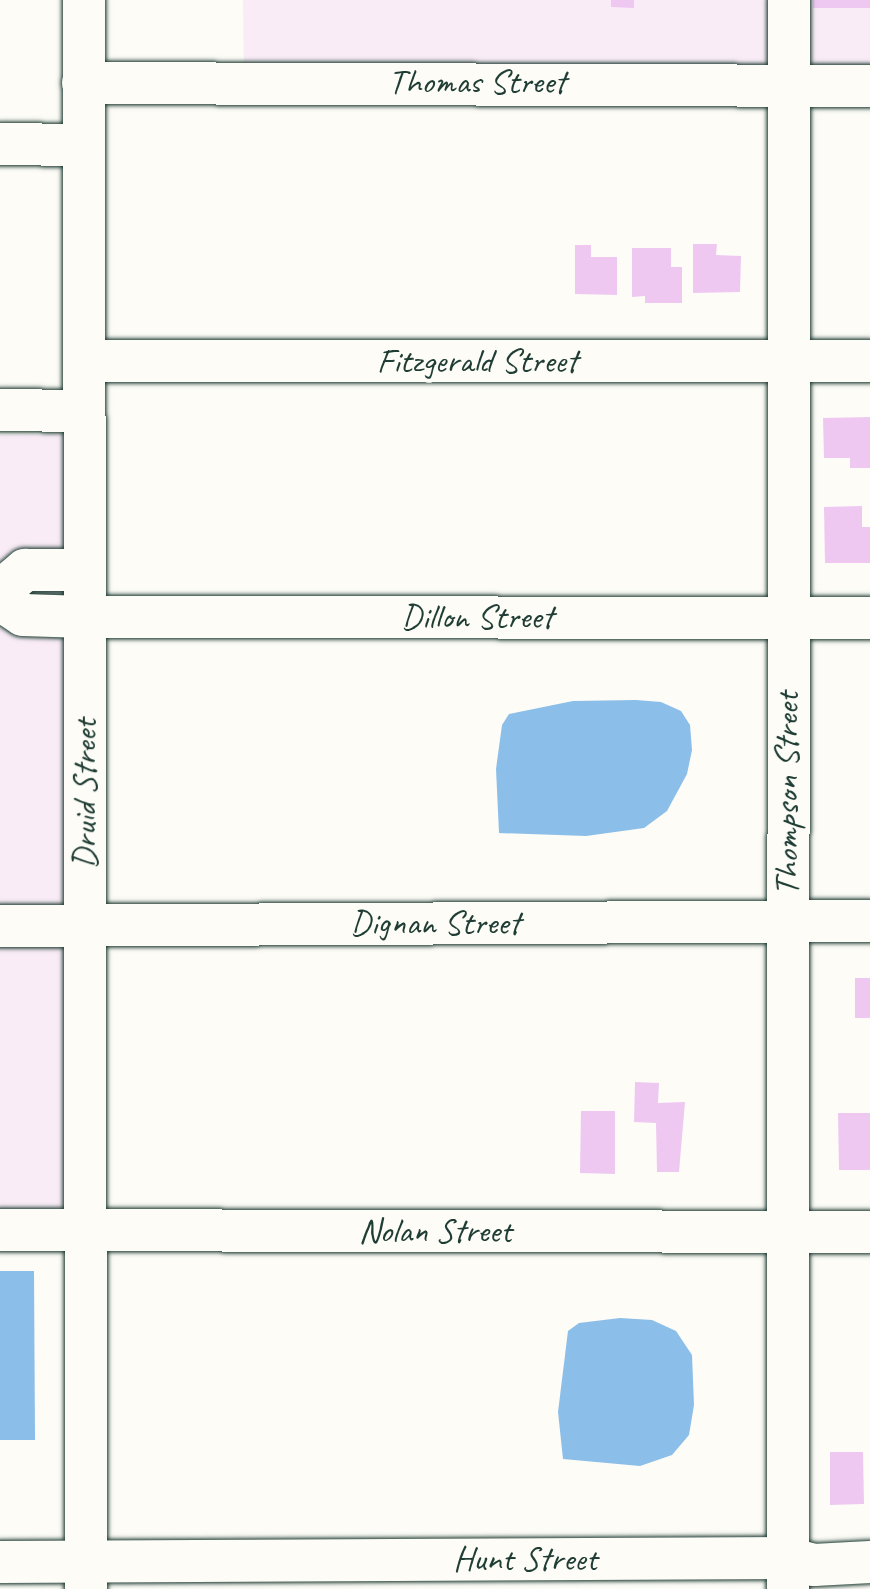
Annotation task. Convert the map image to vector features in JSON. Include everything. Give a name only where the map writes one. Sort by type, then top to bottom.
[{"type":"street","name":"Druid Street","points":[[84,0],[86,1575]]},
{"type":"street","name":"Thompson Street","points":[[788,0],[788,1573]]},
{"type":"street","name":"Thomas Street","points":[[83,83],[870,86]]},
{"type":"street","points":[[0,144],[83,145]]},
{"type":"street","name":"Fitzgerald Street","points":[[84,360],[870,361]]},
{"type":"street","points":[[0,410],[84,411]]},
{"type":"street","points":[[0,591],[24,570],[85,570]]},
{"type":"street","name":"Dillon Street","points":[[0,600],[23,615],[85,617],[870,618]]},
{"type":"street","name":"Dignan Street","points":[[0,926],[870,921]]},
{"type":"street","name":"Nolan Street","points":[[0,1230],[870,1232]]},
{"type":"street","name":"Hunt Street","points":[[0,1562],[86,1575],[788,1573],[814,1565],[870,1562]]},
{"type":"shaded area","points":[[243,0],[870,0],[870,76],[244,76]]},
{"type":"shaded area","points":[[72,434],[67,1221],[0,1220],[0,435]]},
{"type":"water","points":[[573,701],[661,702],[681,711],[690,725],[692,750],[687,774],[667,811],[644,828],[586,836],[499,833],[496,769],[502,725],[509,714]]},
{"type":"water","points":[[0,1271],[34,1271],[35,1440],[0,1440]]},
{"type":"water","points":[[620,1318],[652,1320],[676,1331],[692,1355],[694,1405],[689,1435],[672,1455],[640,1466],[563,1459],[558,1412],[568,1331],[579,1323]]},
{"type":"building","points":[[611,0],[634,0],[634,8],[611,7]]},
{"type":"building","points":[[813,0],[870,0],[870,8],[813,8]]},
{"type":"building","points":[[693,244],[717,244],[716,255],[741,256],[740,292],[693,293]]},
{"type":"building","points":[[575,245],[591,245],[591,257],[617,257],[617,295],[575,294]]},
{"type":"building","points":[[632,248],[671,248],[671,267],[682,267],[682,303],[645,303],[645,296],[632,297]]},
{"type":"building","points":[[870,417],[870,468],[850,468],[850,458],[824,458],[823,418]]},
{"type":"building","points":[[862,506],[862,527],[870,527],[870,563],[825,563],[824,507]]},
{"type":"building","points":[[855,978],[870,978],[870,1018],[855,1018]]},
{"type":"building","points":[[635,1082],[659,1083],[658,1103],[685,1102],[679,1172],[657,1172],[656,1123],[634,1122]]},
{"type":"building","points":[[581,1111],[615,1111],[615,1174],[580,1173]]},
{"type":"building","points":[[838,1113],[870,1113],[870,1170],[839,1170]]},
{"type":"building","points":[[830,1452],[863,1452],[864,1504],[830,1505]]}]
